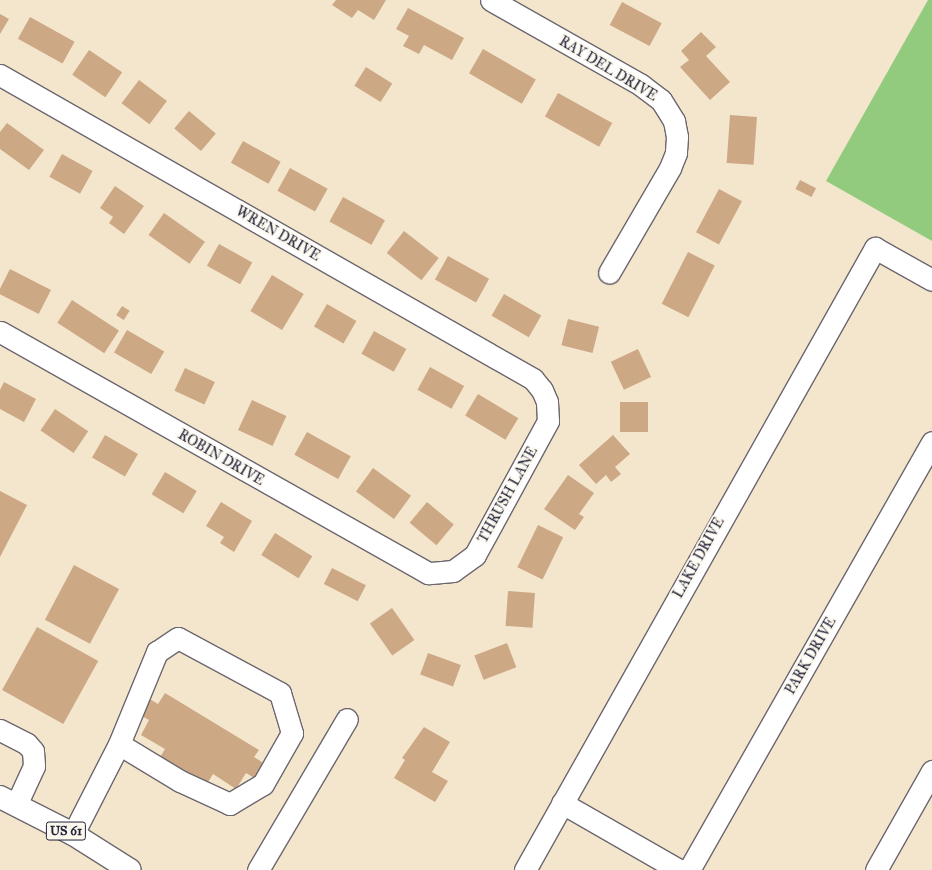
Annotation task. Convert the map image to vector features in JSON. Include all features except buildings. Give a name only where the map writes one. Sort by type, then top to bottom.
[{"type":"main road","name":"US 61","points":[[8,801],[72,834],[130,870]]},
{"type":"street","name":"RAY DEL DRIVE","points":[[491,0],[641,85],[661,100],[674,122],[677,137],[676,153],[670,168],[609,273]]},
{"type":"street","name":"WREN DRIVE","points":[[0,75],[533,379],[542,390],[547,402]]},
{"type":"street","name":"LAKE DRIVE","points":[[525,870],[875,248],[932,280]]},
{"type":"street","name":"ROBIN DRIVE","points":[[0,332],[419,570],[446,573]]},
{"type":"street","name":"THRUSH LANE","points":[[446,573],[462,567],[475,555],[546,427],[547,402]]},
{"type":"street","name":"PARK DRIVE","points":[[689,870],[932,442]]},
{"type":"street","points":[[72,834],[119,744],[156,652],[178,638],[280,693],[292,733],[263,784],[230,804],[180,781],[119,744]]},
{"type":"street","points":[[258,870],[347,719]]},
{"type":"street","points":[[0,730],[27,744],[33,751],[34,766],[8,801]]},
{"type":"street","points":[[876,870],[932,771]]},
{"type":"street","points":[[562,804],[679,870]]},
{"type":"green space","points":[[928,0],[932,0],[932,241],[826,181]]}]
